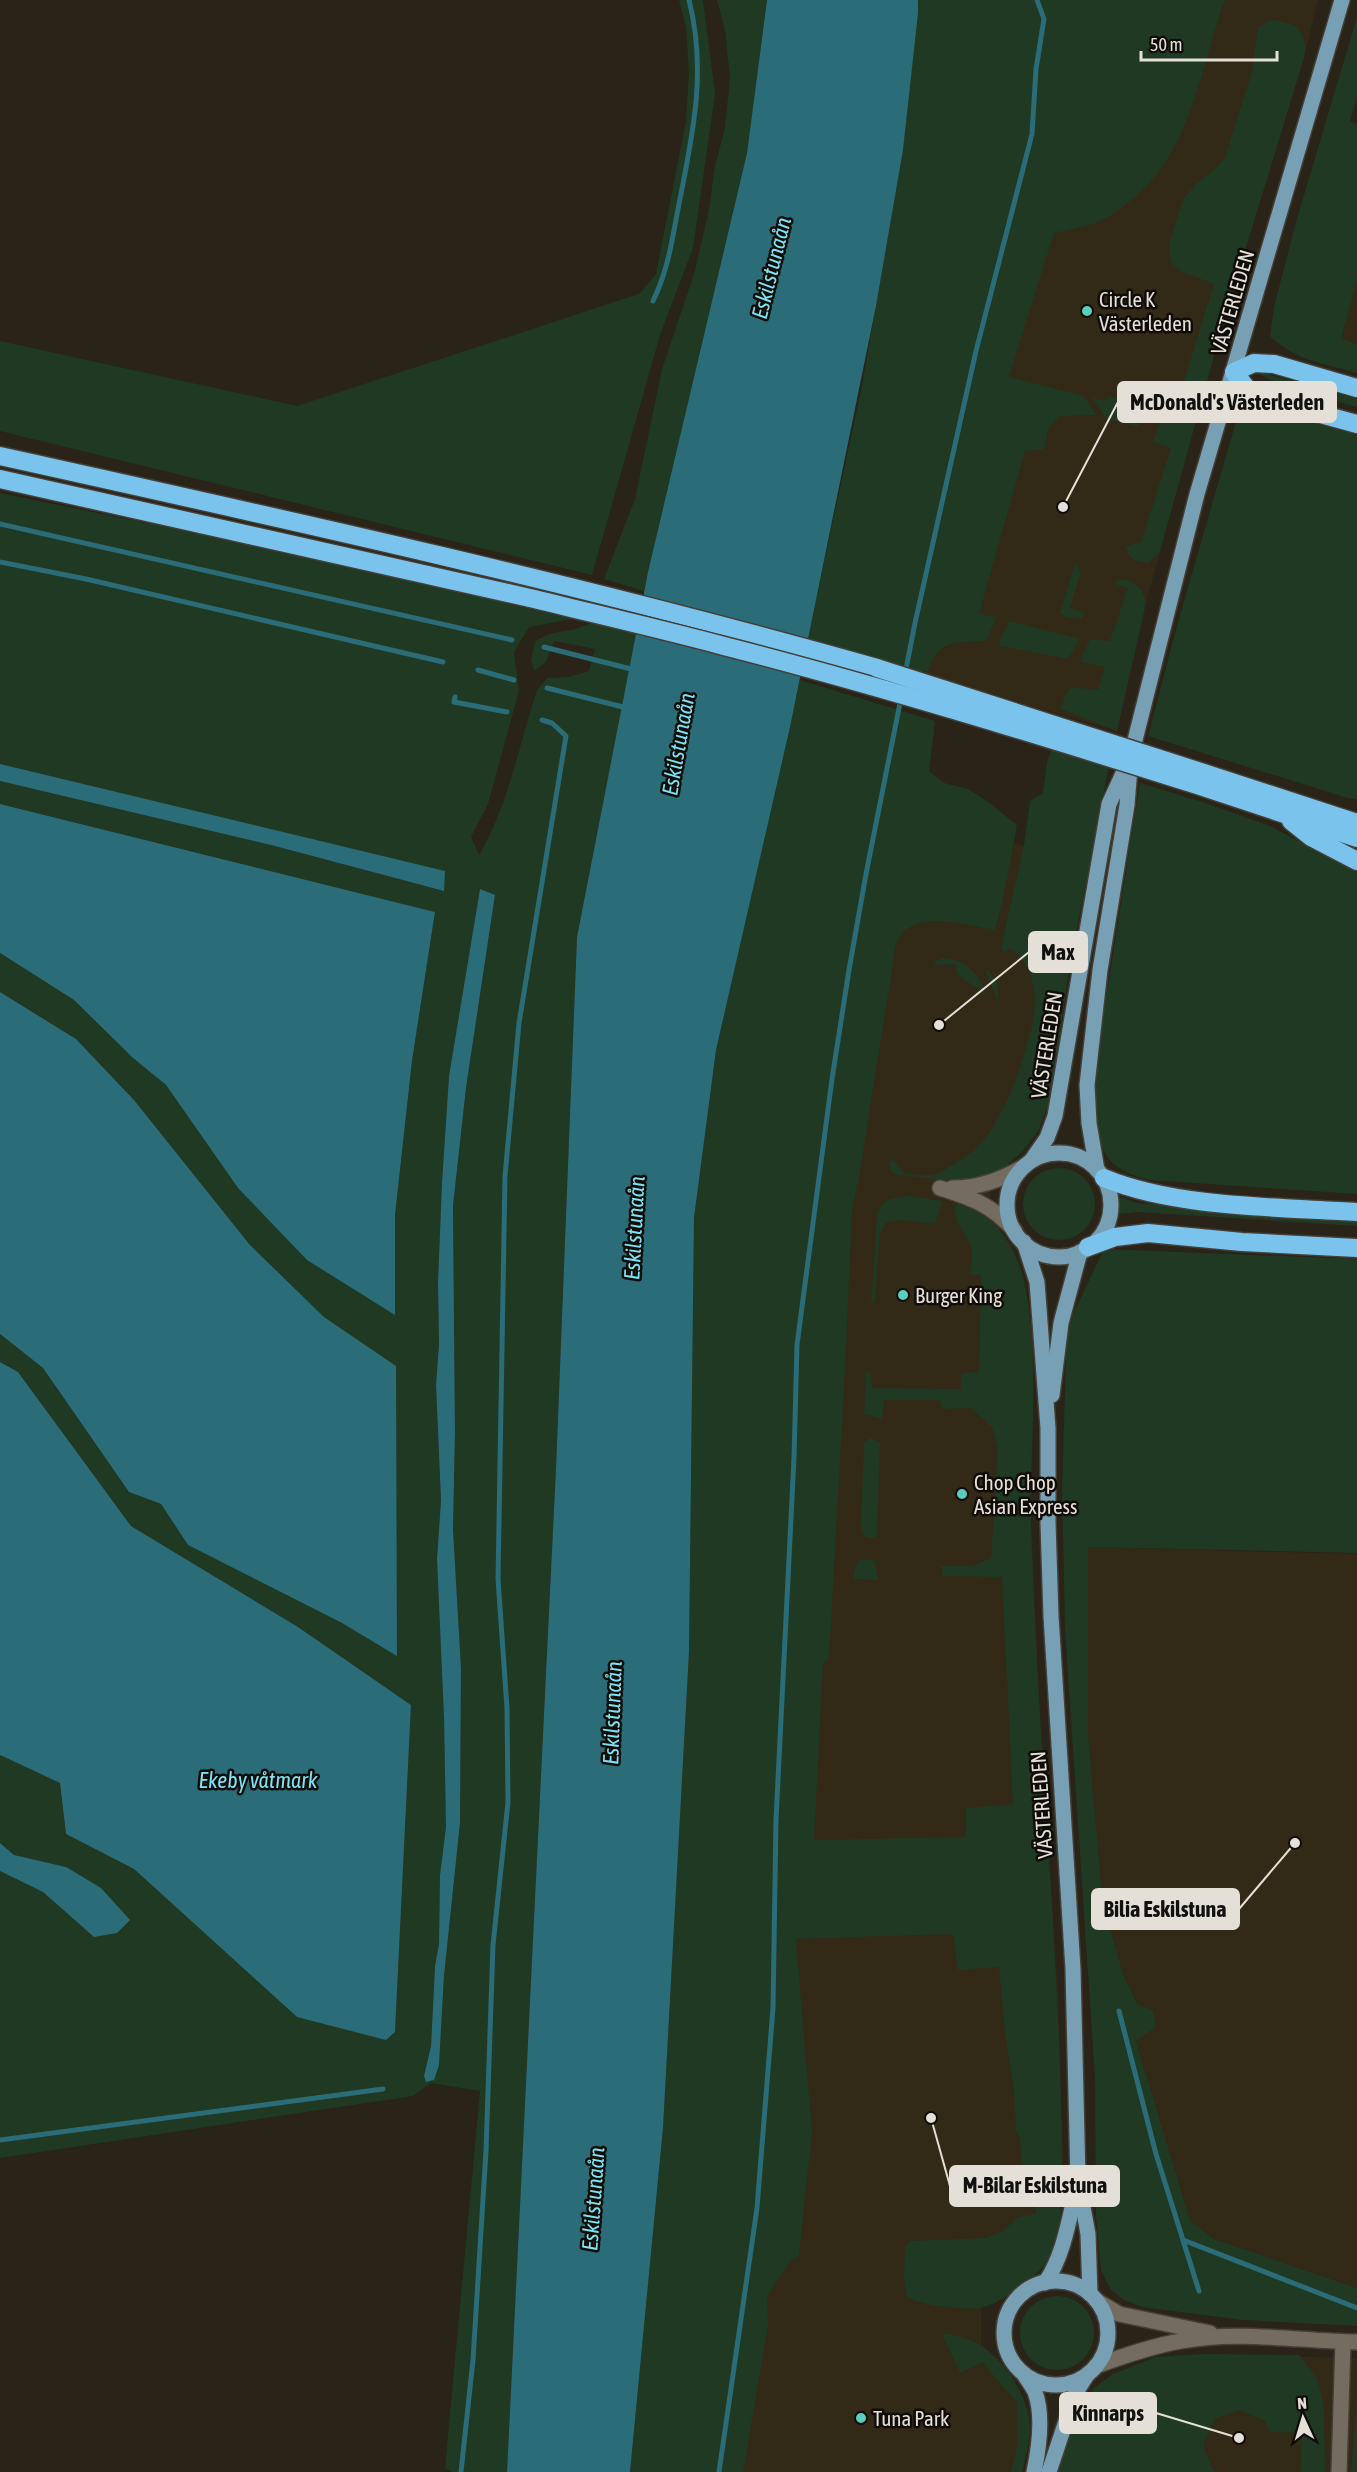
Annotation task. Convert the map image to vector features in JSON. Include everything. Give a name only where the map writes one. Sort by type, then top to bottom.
[{"type":"highway","points":[[1357,388],[1274,364],[1254,363],[1234,372],[1248,390],[1266,399],[1357,424]]},
{"type":"highway","points":[[0,456],[534,578],[764,636],[877,668],[1202,779],[1280,813],[1357,838]]},
{"type":"highway","points":[[0,479],[530,598],[725,646],[1054,740],[1299,804],[1357,823]]},
{"type":"highway","points":[[1299,804],[1334,806],[1357,811]]},
{"type":"highway","points":[[1280,813],[1311,837],[1357,861]]},
{"type":"highway","points":[[1100,1174],[1119,1184],[1173,1197],[1357,1212]]},
{"type":"highway","points":[[1084,1250],[1115,1237],[1148,1233],[1242,1242],[1357,1248]]},
{"type":"main road","name":"VÄSTERLEDEN","points":[[1100,1174],[1089,1123],[1087,1085],[1100,970],[1127,805],[1131,756],[1197,494],[1342,0]]},
{"type":"main road","name":"VÄSTERLEDEN","points":[[1027,1164],[1047,1138],[1055,1116],[1109,804],[1131,756]]},
{"type":"main road","points":[[1065,1153],[1082,1158],[1100,1174],[1110,1196],[1108,1221],[1098,1238],[1084,1250],[1069,1255],[1049,1255],[1040,1252],[1019,1237],[1009,1218],[1008,1200],[1013,1182],[1027,1164],[1048,1154],[1065,1153]]},
{"type":"main road","name":"VÄSTERLEDEN","points":[[1019,1237],[1037,1282],[1048,1428],[1051,1616],[1073,1969],[1078,2180],[1088,2234],[1094,2298]]},
{"type":"main road","name":"VÄSTERLEDEN","points":[[1048,1428],[1061,1323],[1084,1250]]},
{"type":"main road","name":"VÄSTERLEDEN","points":[[1045,2283],[1053,2271],[1065,2235],[1078,2180]]},
{"type":"main road","points":[[1049,2472],[1075,2394],[1092,2370],[1105,2350],[1108,2332],[1104,2314],[1094,2298],[1074,2284],[1054,2281],[1045,2283],[1034,2286],[1020,2296],[1007,2318],[1006,2346],[1015,2364],[1030,2378],[1049,2384],[1069,2383],[1092,2370]]},
{"type":"main road","points":[[1022,2371],[1035,2392],[1038,2411],[1039,2447],[1034,2472]]},
{"type":"street","points":[[1019,1237],[1001,1215],[977,1200],[940,1188],[981,1186],[1001,1179],[1027,1164]]},
{"type":"street","points":[[1094,2298],[1119,2314],[1228,2336]]},
{"type":"street","points":[[1092,2370],[1128,2354],[1181,2340],[1228,2336],[1350,2342],[1339,2472]]},
{"type":"shaded area","points":[[1225,0],[1318,0],[1304,58],[1225,316],[1146,603],[1117,731],[914,671],[1030,233],[1219,17]]},
{"type":"shaded area","points":[[1357,283],[1357,344],[1341,338]]},
{"type":"shaded area","points":[[1013,843],[1089,860],[1039,1129],[1024,1150],[993,1177],[990,1198],[998,1226],[1011,1246],[1025,1284],[1033,1340],[1031,1523],[1043,1776],[1058,1995],[1063,2158],[1061,2214],[1044,2266],[997,2302],[981,2308],[981,2344],[997,2359],[1019,2389],[1029,2419],[1027,2450],[1022,2472],[726,2472],[788,1933],[875,922]]},
{"type":"shaded area","points":[[1088,1547],[1357,1554],[1357,2288],[1214,2239],[1190,2220],[1136,2041],[1138,2005],[1124,1976],[1103,1905],[1088,1733]]},
{"type":"shaded area","points":[[1203,2354],[1357,2358],[1357,2472],[1058,2472],[1078,2410],[1094,2388],[1113,2374],[1156,2357]]},
{"type":"green space","points":[[679,0],[703,0],[715,94],[693,248],[660,335],[592,575],[0,431],[0,341],[297,406],[639,294],[656,274],[686,121],[689,73],[686,27]]},
{"type":"green space","points":[[717,0],[767,0],[747,153],[644,591],[604,579],[635,499],[662,369],[695,271],[709,209],[715,166],[725,128],[730,77],[725,30]]},
{"type":"green space","points":[[918,0],[1225,0],[1191,109],[1167,159],[1151,181],[1130,201],[1101,221],[1054,233],[1009,377],[1084,396],[1096,415],[1060,416],[1049,427],[1044,449],[1025,451],[979,614],[997,617],[986,641],[950,644],[937,653],[928,671],[914,671],[807,641],[861,391],[876,306],[903,150]]},
{"type":"green space","points":[[1357,17],[1357,96],[1350,121],[1357,124],[1357,283],[1341,338],[1357,344],[1357,373],[1300,356],[1270,336],[1274,307],[1296,222]]},
{"type":"green space","points":[[1272,20],[1288,23],[1299,30],[1305,41],[1304,58],[1225,316],[1160,551],[1148,563],[1134,560],[1128,555],[1126,546],[1141,542],[1171,448],[1153,442],[1163,414],[1173,416],[1214,284],[1180,271],[1170,261],[1169,244],[1183,199],[1225,157],[1252,72],[1258,27]]},
{"type":"green space","points":[[1263,373],[1357,399],[1357,407],[1285,387],[1259,374]]},
{"type":"green space","points":[[1108,396],[1138,403],[1143,410],[1138,427],[1106,418],[1092,398],[1106,401]]},
{"type":"green space","points":[[1272,406],[1357,434],[1357,799],[1148,736],[1178,622],[1235,425],[1257,408]]},
{"type":"green space","points":[[0,493],[318,558],[572,619],[529,627],[514,652],[519,691],[488,804],[471,837],[479,855],[498,816],[537,690],[547,678],[569,677],[589,671],[595,649],[554,641],[546,662],[534,671],[531,660],[535,641],[550,634],[576,629],[591,623],[636,634],[577,937],[556,1468],[507,2472],[452,2472],[445,2468],[480,2091],[431,2083],[413,2096],[0,2158],[0,1871],[43,1892],[94,1937],[66,1867],[14,1855],[0,1843],[0,1755],[60,1783],[66,1834],[134,1869],[297,2017],[395,2032],[411,1705],[298,1627],[131,1526],[18,1372],[0,1362],[0,1334],[43,1368],[129,1492],[161,1504],[188,1545],[342,1623],[397,1655],[395,1366],[324,1317],[250,1245],[134,1100],[76,1039],[0,992],[0,953],[74,1000],[133,1058],[166,1085],[238,1188],[395,1314],[395,1215],[412,1061],[435,912],[0,804],[0,781],[271,845],[443,891],[0,764]],"holes":[[[480,889],[495,896],[466,1088],[453,1206],[455,1433],[453,1529],[461,1668],[460,1823],[444,1976],[439,2065],[431,2083],[424,2076],[431,2046],[435,1966],[439,1944],[440,1875],[446,1827],[437,1559],[441,1500],[436,1385],[442,1182],[449,1076]]]},
{"type":"green space","points":[[1075,563],[1081,571],[1070,608],[1085,613],[1082,619],[1066,617],[1060,613]]},
{"type":"green space","points":[[1125,579],[1139,588],[1146,603],[1117,731],[1061,709],[1065,695],[1071,687],[1098,690],[1105,667],[1080,662],[1090,639],[1110,641],[1128,588],[1114,584],[1117,580]]},
{"type":"green space","points":[[1009,621],[1080,639],[1068,659],[1000,646],[1000,640]]},
{"type":"green space","points":[[800,680],[935,721],[929,771],[944,783],[968,789],[1017,825],[995,930],[929,921],[906,930],[895,948],[852,1211],[829,1658],[823,1664],[814,1840],[966,1837],[966,1808],[1013,1804],[1002,1577],[942,1576],[942,1566],[973,1566],[991,1558],[998,1449],[992,1427],[971,1408],[943,1409],[940,1400],[884,1400],[882,1419],[864,1414],[866,1372],[871,1373],[872,1388],[961,1389],[961,1373],[979,1372],[981,1275],[969,1274],[972,1252],[956,1218],[954,1208],[959,1202],[984,1215],[1011,1247],[1022,1272],[1030,1315],[1033,1375],[1031,1525],[1033,1593],[1060,2070],[1062,2164],[1060,2220],[1054,2248],[1045,2265],[1022,2285],[995,2302],[980,2308],[943,2307],[907,2297],[904,2279],[905,2245],[911,2241],[986,2238],[1003,2231],[1018,2217],[1036,2214],[1035,2189],[1025,2190],[1020,2139],[1016,2131],[1014,2089],[1005,2033],[999,1967],[958,1970],[953,1934],[796,1939],[812,2131],[799,2255],[790,2262],[767,2296],[768,2326],[743,2472],[630,2472],[663,2128],[689,1652],[694,1218],[716,1050]]},
{"type":"green space","points":[[1052,749],[1109,766],[1070,964],[1050,1100],[1039,1129],[1024,1150],[998,1172],[977,1179],[961,1181],[896,1175],[890,1170],[889,1161],[894,1160],[904,1173],[933,1175],[972,1152],[997,1120],[1016,1080],[1029,1037],[1035,993],[1032,978],[1021,959],[1010,949],[1003,952],[1001,947],[1024,845],[1030,801],[1043,793],[1047,762]]},
{"type":"green space","points":[[1140,783],[1270,826],[1357,872],[1357,1194],[1149,1180],[1123,1170],[1107,1156],[1097,1131],[1095,1116],[1096,1061]]},
{"type":"green space","points":[[942,958],[965,964],[980,980],[986,995],[957,974],[956,964],[935,965],[935,961]]},
{"type":"green space","points":[[988,970],[997,983],[999,1004],[986,972]]},
{"type":"green space","points":[[1059,1168],[1079,1174],[1089,1184],[1095,1204],[1089,1224],[1079,1234],[1059,1240],[1039,1234],[1029,1224],[1023,1204],[1029,1184],[1039,1174]]},
{"type":"green space","points":[[908,1196],[942,1201],[935,1224],[901,1220],[886,1222],[880,1234],[875,1300],[871,1307],[877,1215],[882,1205],[888,1200]]},
{"type":"green space","points":[[1122,1197],[1137,1203],[1357,1218],[1357,1226],[1137,1212],[1119,1214],[1119,1199]]},
{"type":"green space","points":[[1104,1249],[1357,1259],[1357,1553],[1088,1547],[1088,1733],[1103,1905],[1124,1976],[1138,2005],[1153,2010],[1156,2027],[1136,2041],[1190,2220],[1214,2239],[1357,2288],[1357,2326],[1243,2320],[1142,2307],[1124,2300],[1111,2290],[1101,2270],[1096,2217],[1095,2077],[1065,1630],[1062,1487],[1067,1327]]},
{"type":"green space","points":[[870,1438],[880,1442],[877,1534],[874,1539],[865,1537],[861,1529],[864,1443]]},
{"type":"green space","points":[[864,1559],[875,1561],[878,1580],[853,1579],[857,1562]]},
{"type":"green space","points":[[1057,2296],[1071,2299],[1083,2307],[1091,2319],[1094,2333],[1091,2347],[1083,2359],[1071,2367],[1057,2370],[1043,2367],[1031,2359],[1023,2347],[1020,2333],[1023,2319],[1031,2307],[1043,2299]]},
{"type":"green space","points":[[942,2334],[973,2341],[986,2350],[999,2360],[1018,2387],[1030,2424],[1022,2472],[1011,2472],[1017,2448],[1017,2403],[982,2362],[960,2373]]},
{"type":"green space","points":[[1203,2354],[1299,2355],[1317,2378],[1324,2407],[1325,2472],[1301,2472],[1302,2433],[1269,2432],[1265,2421],[1240,2410],[1215,2419],[1203,2445],[1213,2470],[1218,2472],[1058,2472],[1078,2410],[1094,2388],[1113,2374],[1156,2357]]},
{"type":"green space","points":[[1357,2396],[1357,2472],[1351,2472]]},
{"type":"water","name":"Eskilstunaån","points":[[767,0],[918,0],[918,13],[903,150],[876,306],[790,727],[716,1050],[694,1218],[689,1652],[663,2128],[630,2472],[507,2472],[556,1468],[577,937],[648,572],[747,153]]},
{"type":"water","points":[[0,764],[445,871],[444,891],[271,845],[0,781]]},
{"type":"water","points":[[0,804],[435,912],[412,1061],[395,1215],[395,1315],[307,1260],[238,1188],[166,1085],[133,1058],[74,1000],[0,953]]},
{"type":"water","points":[[480,889],[495,895],[466,1088],[453,1206],[455,1433],[453,1529],[461,1668],[460,1823],[444,1976],[439,2065],[434,2080],[426,2082],[424,2076],[431,2046],[435,1966],[439,1944],[440,1875],[446,1827],[437,1559],[441,1500],[436,1385],[442,1182],[449,1076]]},
{"type":"water","points":[[0,992],[76,1039],[134,1100],[250,1245],[324,1317],[396,1366],[397,1656],[342,1623],[188,1545],[161,1504],[129,1492],[43,1368],[0,1334]]},
{"type":"water","name":"Ekeby våtmark","points":[[0,1362],[18,1372],[131,1526],[298,1627],[411,1705],[395,2032],[386,2040],[297,2017],[134,1869],[66,1834],[60,1783],[0,1755]]},
{"type":"water","points":[[0,1843],[14,1855],[66,1867],[101,1888],[130,1920],[117,1933],[94,1937],[43,1892],[0,1871]]},
{"type":"waterway","points":[[653,301],[663,277],[669,253],[689,152],[696,102],[697,52],[689,0]]},
{"type":"waterway","points":[[905,674],[976,351],[1032,134],[1036,69],[1044,19],[1037,0]]},
{"type":"waterway","points":[[0,524],[512,640]]},
{"type":"waterway","points":[[0,562],[86,579],[443,662]]},
{"type":"waterway","points":[[544,647],[635,670]]},
{"type":"waterway","points":[[478,670],[514,680]]},
{"type":"waterway","points":[[547,688],[627,708]]},
{"type":"waterway","points":[[455,697],[454,702],[507,712]]},
{"type":"waterway","points":[[719,2472],[757,2208],[773,2008],[776,1820],[794,1458],[797,1345],[832,1079],[849,970],[901,698]]},
{"type":"waterway","points":[[461,2472],[473,2360],[486,2151],[493,1945],[508,1802],[507,1708],[498,1579],[505,1176],[519,1023],[566,736],[552,723],[542,720]]},
{"type":"waterway","points":[[1119,2011],[1156,2154],[1199,2291]]},
{"type":"waterway","points":[[0,2140],[383,2089]]},
{"type":"waterway","points":[[1183,2240],[1357,2308]]},
{"type":"place","name":"Circle K Västerleden","points":[[1087,311]]},
{"type":"place","name":"McDonald's Västerleden","points":[[1063,507]]},
{"type":"place","name":"Max","points":[[939,1025]]},
{"type":"place","name":"Burger King","points":[[903,1295]]},
{"type":"place","name":"Chop Chop Asian Express","points":[[962,1494]]},
{"type":"place","name":"Bilia Eskilstuna","points":[[1295,1843]]},
{"type":"place","name":"M-Bilar Eskilstuna","points":[[931,2118]]},
{"type":"place","name":"Tuna Park","points":[[861,2418]]},
{"type":"place","name":"Kinnarps","points":[[1239,2438]]}]
